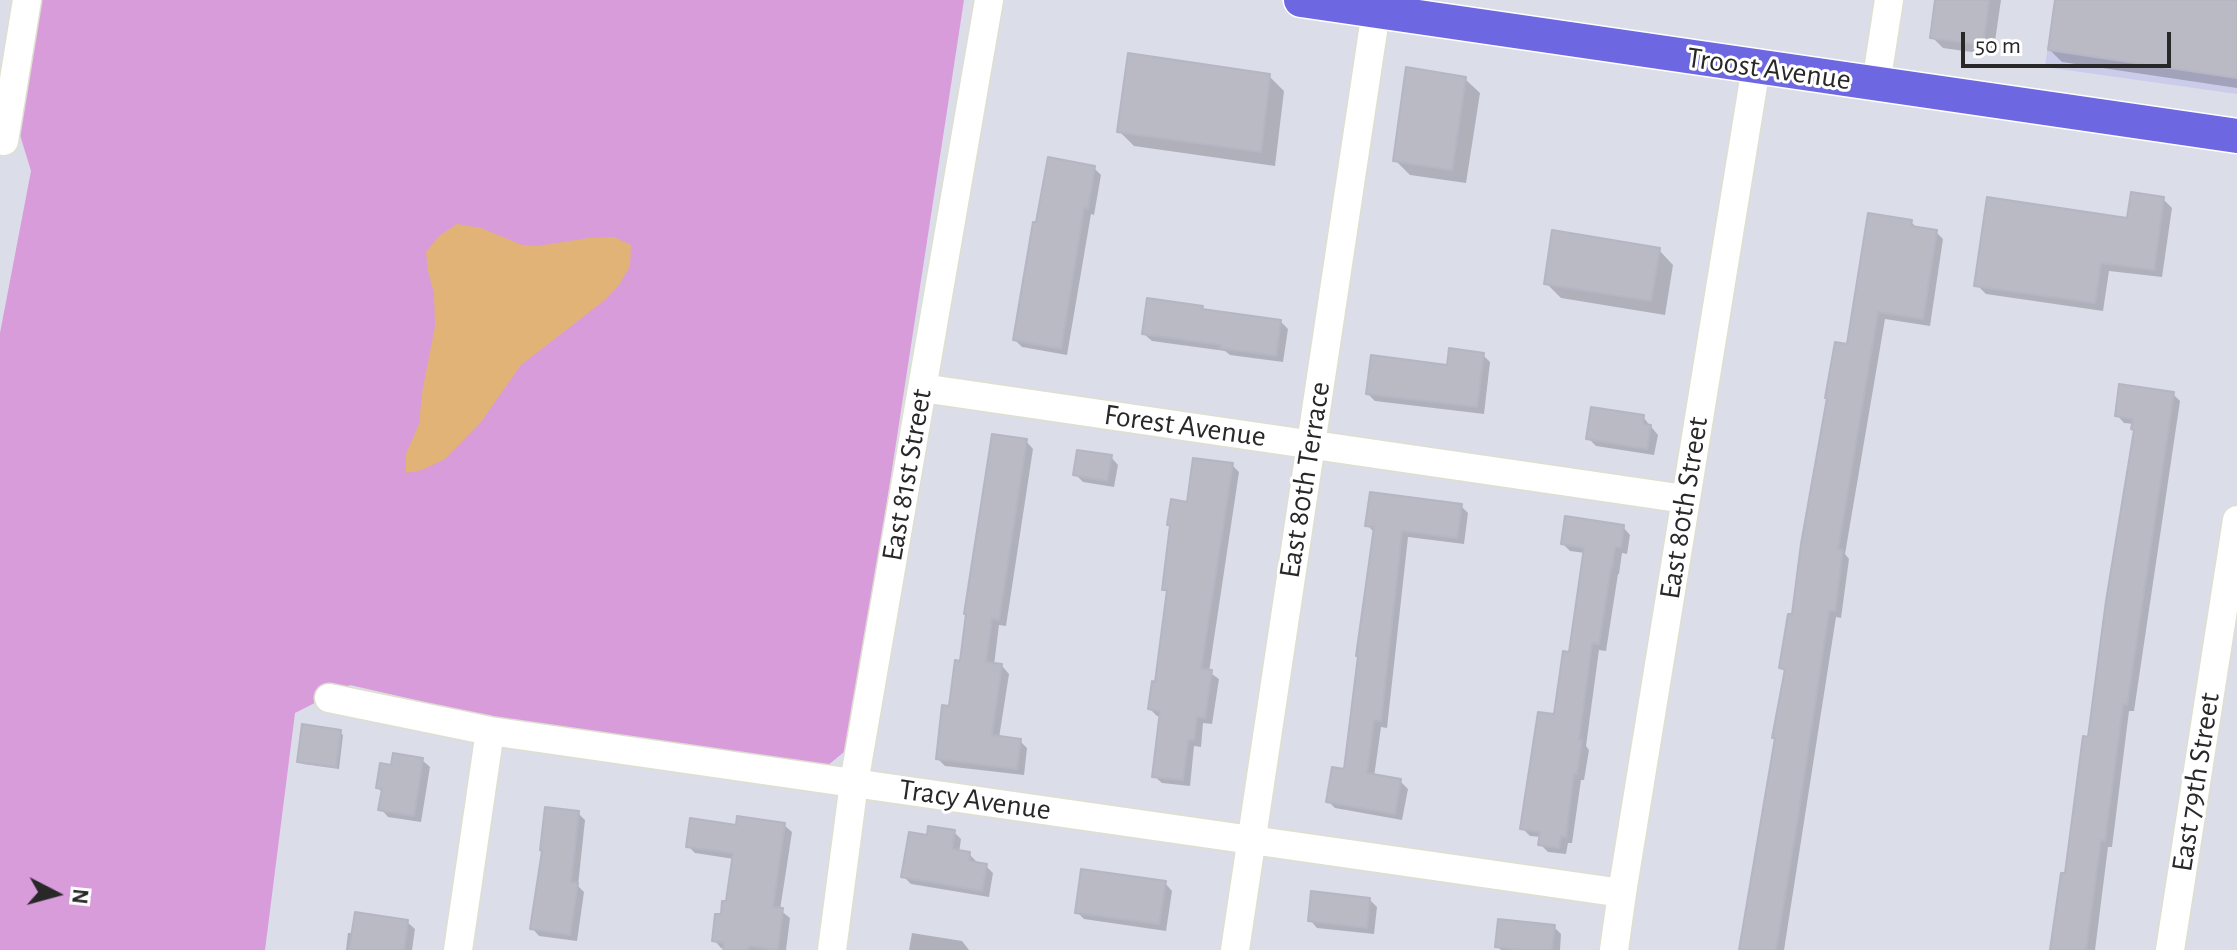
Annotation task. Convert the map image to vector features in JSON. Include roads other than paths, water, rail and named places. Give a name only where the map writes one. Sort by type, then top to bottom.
[{"type":"main road","name":"Troost Avenue","points":[[1301,0],[2237,136]]},
{"type":"street","points":[[4,141],[27,0]]},
{"type":"street","name":"East 81st Street","points":[[832,950],[854,783],[989,0]]},
{"type":"street","points":[[1876,84],[1889,0]]},
{"type":"street","name":"East 80th Terrace","points":[[1235,950],[1376,11]]},
{"type":"street","name":"East 80th Street","points":[[1614,950],[1756,67]]},
{"type":"street","name":"Forest Avenue","points":[[922,388],[1685,499]]},
{"type":"street","name":"East 79th Street","points":[[2170,950],[2237,520]]},
{"type":"street","name":"Tracy Avenue","points":[[329,698],[490,731],[1622,893]]},
{"type":"street","points":[[458,950],[490,731]]}]
